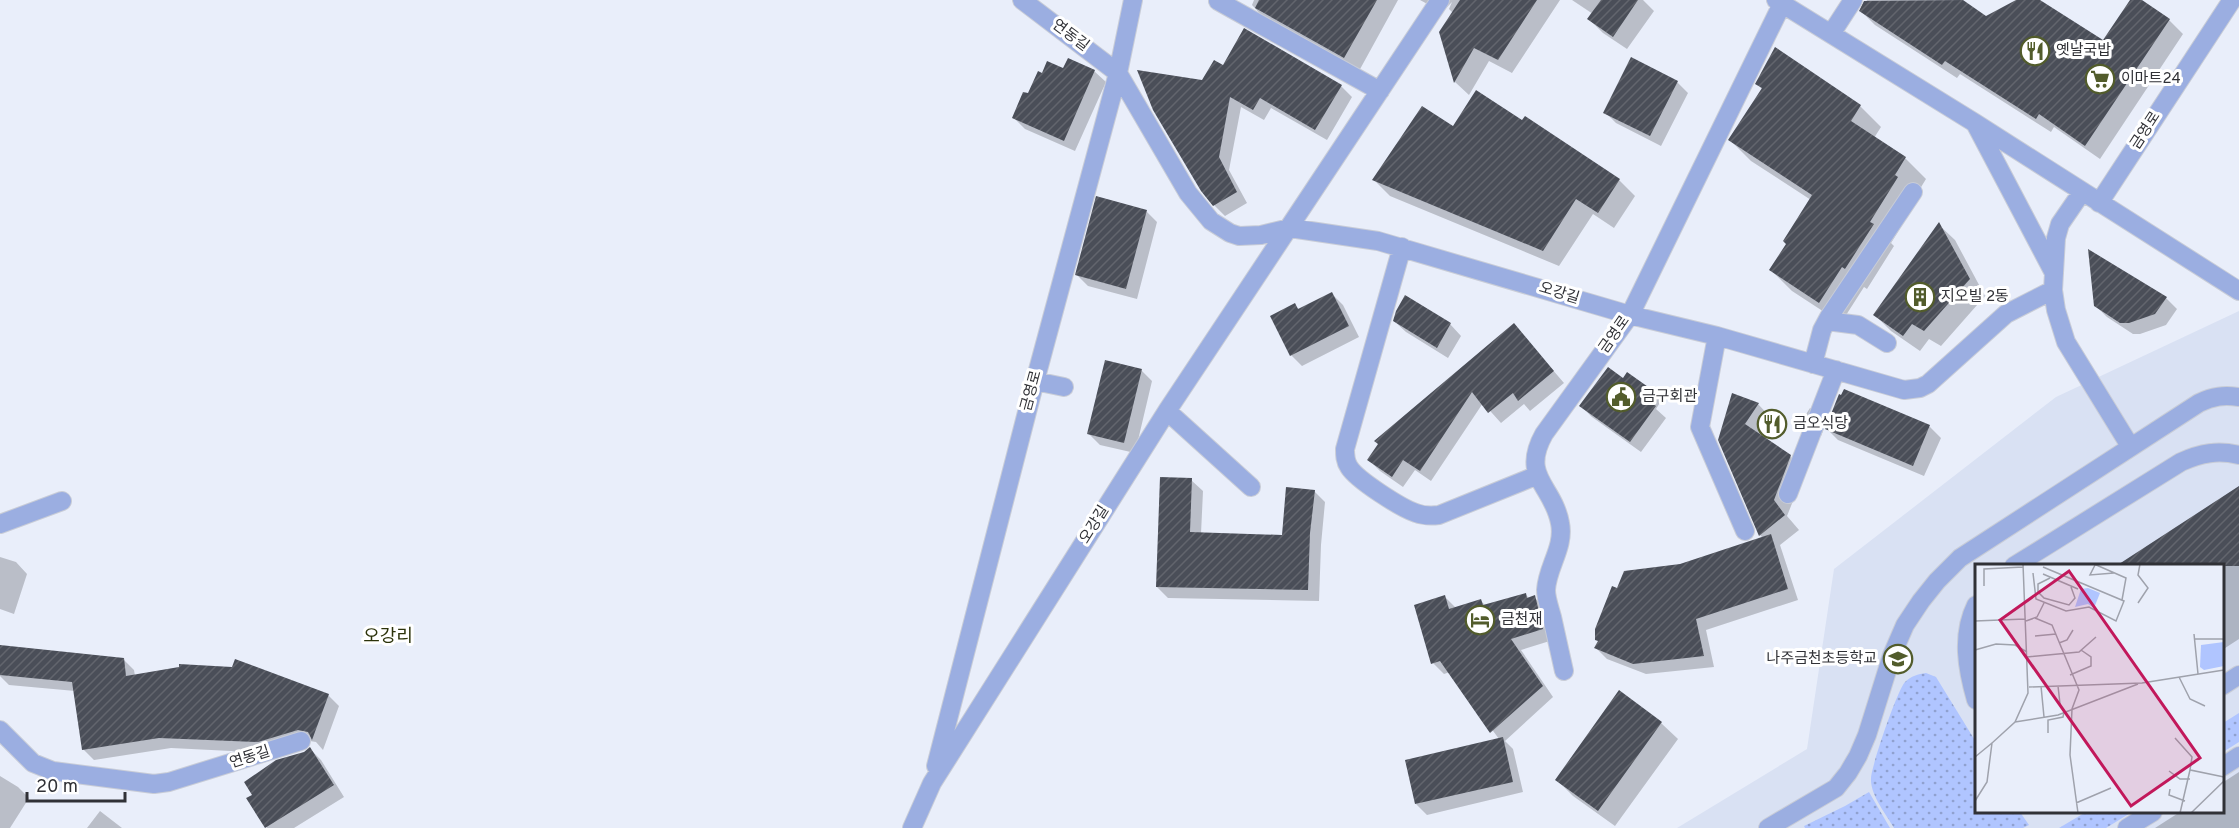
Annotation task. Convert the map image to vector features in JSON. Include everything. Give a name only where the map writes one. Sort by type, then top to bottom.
[{"type":"street","name":"연동길","points":[[1022,0],[1118,73]]},
{"type":"street","name":"금영로","points":[[932,783],[1035,381],[1118,73],[1133,0]]},
{"type":"street","name":"오강길","points":[[912,828],[932,783],[1167,411],[1440,0]]},
{"type":"street","points":[[1831,34],[1853,0]]},
{"type":"street","name":"금영로","points":[[2099,203],[2232,0]]},
{"type":"street","points":[[1218,1],[1380,91]]},
{"type":"street","name":"금영로","points":[[1564,671],[1546,592],[1548,578],[1561,539],[1561,524],[1538,475],[1534,461],[1538,444],[1630,315],[1779,2],[1975,123],[2239,291]]},
{"type":"street","name":"오강길","points":[[1118,73],[1188,193],[1211,221],[1230,233],[1239,236],[1261,235],[1290,228],[1358,237],[1402,247],[1630,315],[1718,336],[1892,387],[1913,390],[1928,384],[2006,314],[2053,281]]},
{"type":"street","points":[[1975,123],[2053,281]]},
{"type":"street","points":[[1813,364],[1822,330],[1827,321],[1913,192]]},
{"type":"street","points":[[2082,192],[2058,231],[2053,281],[2056,310],[2066,342],[2130,446]]},
{"type":"street","points":[[1402,247],[1345,449],[1346,461],[1350,469],[1399,505],[1427,516],[1439,515],[1538,475]]},
{"type":"street","points":[[1827,321],[1858,325],[1887,343]]},
{"type":"street","points":[[1718,336],[1700,427],[1745,531]]},
{"type":"street","points":[[1788,494],[1836,370]]},
{"type":"street","points":[[1035,381],[1064,387]]},
{"type":"street","points":[[1768,828],[1836,788],[1848,773],[1867,735],[1892,655],[1905,625],[1937,580],[1960,558],[2199,402],[2225,395],[2239,397]]},
{"type":"street","points":[[1167,411],[1251,488]]},
{"type":"street","points":[[2017,564],[2174,466],[2199,454],[2225,452],[2239,455]]},
{"type":"street","points":[[0,524],[62,501]]},
{"type":"street","points":[[1975,612],[1968,635],[1967,655],[1975,694]]},
{"type":"street","points":[[2224,685],[2239,675]]},
{"type":"street","name":"연동길","points":[[0,730],[38,766],[53,771],[154,784],[185,779],[301,741]]},
{"type":"street","points":[[2224,766],[2239,756]]},
{"type":"street","points":[[2127,828],[2151,813]]},
{"type":"shaded area","name":"나주금천초등학교","points":[[2239,311],[2239,828],[1677,828],[1807,749],[1834,569],[2056,397]]},
{"type":"shaded area","points":[[1926,673],[1936,677],[1975,740],[1975,813],[2021,813],[2029,825],[2023,828],[1894,828],[1873,791],[1872,770],[1901,688],[1905,682]]},
{"type":"shaded area","points":[[2239,713],[2239,742],[2224,751],[2224,722]]},
{"type":"shaded area","points":[[1869,792],[1890,828],[1805,828],[1804,826]]},
{"type":"shaded area","points":[[2084,813],[2130,813],[2106,828],[2059,828]]},
{"type":"building","points":[[1259,0],[1377,0],[1344,58],[1255,8]]},
{"type":"building","points":[[1460,0],[1537,0],[1498,60],[1474,48],[1454,83],[1439,32]]},
{"type":"building","points":[[1601,0],[1638,0],[1613,37],[1587,19]]},
{"type":"building","points":[[1963,0],[1986,16],[2016,0],[2040,0],[2103,40],[2130,0],[2142,0],[2170,19],[2085,146],[2039,114],[2036,119],[1945,61],[1942,65],[1859,11],[1864,1]]},
{"type":"building","points":[[1244,28],[1342,85],[1315,130],[1260,98],[1253,110],[1230,97],[1219,157],[1237,192],[1213,206],[1201,191],[1153,110],[1137,70],[1202,80],[1214,60],[1223,65]]},
{"type":"building","points":[[1775,47],[1861,105],[1851,121],[1906,157],[1895,175],[1898,177],[1870,222],[1874,224],[1845,269],[1842,267],[1819,303],[1769,270],[1786,244],[1783,241],[1812,195],[1728,140],[1762,88],[1755,84]]},
{"type":"building","points":[[1631,57],[1678,81],[1650,136],[1603,113]]},
{"type":"building","points":[[1068,58],[1095,70],[1064,141],[1012,118],[1023,92],[1028,93],[1038,71],[1042,73],[1047,61],[1063,68]]},
{"type":"building","points":[[1476,90],[1522,120],[1525,116],[1620,179],[1598,213],[1576,199],[1543,251],[1372,180],[1422,106],[1453,126]]},
{"type":"building","points":[[1096,196],[1147,210],[1126,289],[1075,275]]},
{"type":"building","name":"지오빌 2동","points":[[1939,222],[1970,279],[1924,331],[1912,324],[1903,336],[1873,315]]},
{"type":"building","points":[[2088,249],[2167,297],[2155,314],[2129,323],[2120,323],[2094,306]]},
{"type":"building","points":[[1332,292],[1349,326],[1290,356],[1270,316],[1295,303],[1298,309]]},
{"type":"building","points":[[1405,295],[1451,323],[1437,348],[1393,321]]},
{"type":"building","points":[[1514,323],[1554,371],[1518,401],[1513,393],[1488,413],[1472,392],[1420,471],[1403,460],[1392,477],[1367,460],[1378,444],[1374,441]]},
{"type":"building","points":[[1105,360],[1142,369],[1124,443],[1087,434]]},
{"type":"building","points":[[1608,367],[1623,378],[1627,372],[1651,389],[1645,398],[1656,406],[1630,442],[1579,406]]},
{"type":"building","points":[[1844,389],[1930,425],[1913,466],[1825,429],[1839,394],[1841,395]]},
{"type":"building","points":[[1732,393],[1759,403],[1745,424],[1791,455],[1774,500],[1785,515],[1759,536],[1718,440]]},
{"type":"building","points":[[1160,477],[1192,478],[1190,532],[1282,535],[1286,487],[1315,490],[1310,533],[1308,590],[1156,587]]},
{"type":"building","points":[[2239,486],[2239,566],[2119,564]]},
{"type":"building","points":[[1771,534],[1788,589],[1696,619],[1704,656],[1633,664],[1594,648],[1598,641],[1595,640],[1595,629],[1612,586],[1617,588],[1624,571],[1680,564]]},
{"type":"building","points":[[1526,593],[1527,598],[1535,595],[1543,629],[1511,639],[1543,686],[1490,733],[1440,661],[1431,664],[1414,605],[1445,595],[1449,609],[1481,599],[1483,605]]},
{"type":"building","points":[[0,645],[124,658],[126,676],[179,667],[179,664],[232,667],[235,659],[329,694],[312,740],[308,732],[298,730],[258,742],[159,738],[82,750],[72,682],[0,675]]},
{"type":"building","points":[[1619,690],[1662,722],[1598,811],[1555,780]]},
{"type":"building","points":[[1503,737],[1513,782],[1415,804],[1405,760]]},
{"type":"building","points":[[310,747],[334,785],[265,828],[246,798],[252,795],[244,782],[276,760],[304,752]]},
{"type":"place","name":"옛날국밥","points":[[2035,51]]},
{"type":"place","name":"이마트24","points":[[2100,79]]},
{"type":"place","name":"지오빌 2동","points":[[1920,297]]},
{"type":"place","name":"금구회관","points":[[1621,397]]},
{"type":"place","name":"금오식당","points":[[1772,424]]},
{"type":"place","name":"금천재","points":[[1480,620]]},
{"type":"place","name":"나주금천초등학교","points":[[1898,659]]},
{"type":"district","name":"오강리","points":[[388,637]]}]
